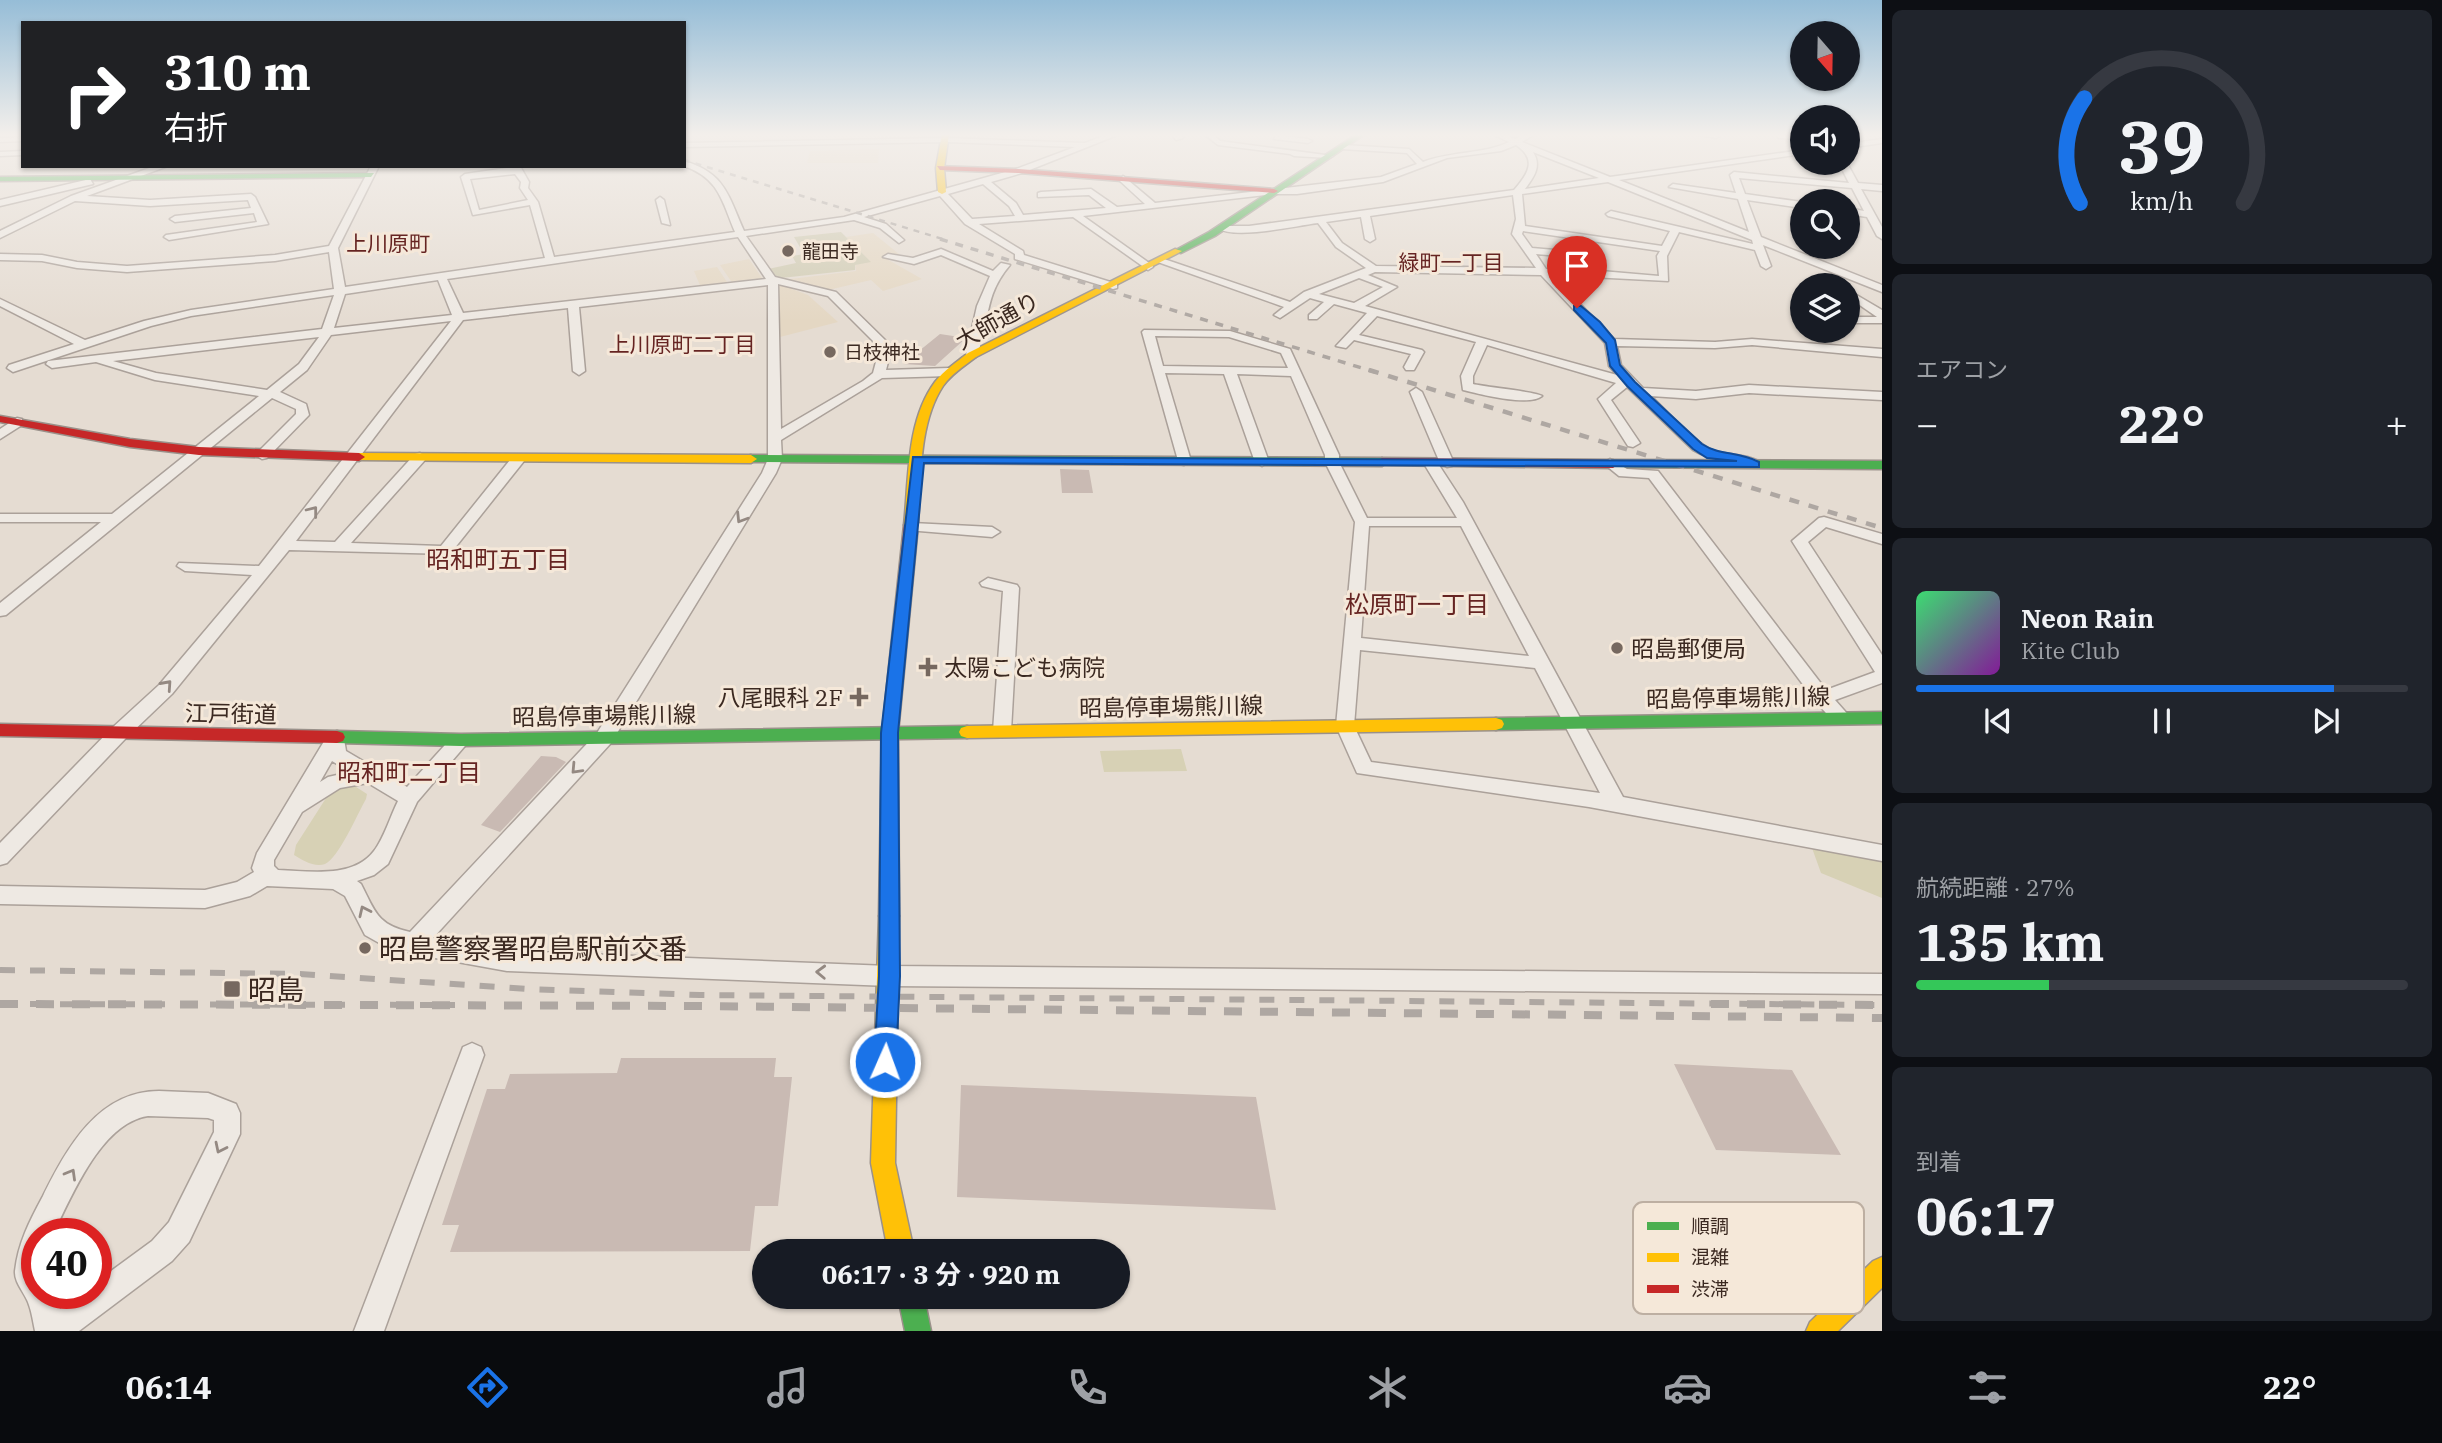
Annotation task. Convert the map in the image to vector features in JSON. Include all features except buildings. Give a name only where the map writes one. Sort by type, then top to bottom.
[{"type":"street","points":[[0,203],[29,196]]},
{"type":"street","points":[[0,611],[303,367],[327,333],[340,292],[333,248],[360,196]]},
{"type":"street","points":[[471,196],[476,213],[534,202]]},
{"type":"street","points":[[530,196],[534,202],[550,260]]},
{"type":"street","points":[[413,943],[604,738],[769,473],[775,459],[772,280],[741,233],[725,196]]},
{"type":"street","points":[[13,369],[148,323],[191,313],[856,218],[929,196]]},
{"type":"street","points":[[945,196],[952,209],[968,222],[1020,253],[1019,257],[1113,286]]},
{"type":"street","points":[[1003,196],[1013,205],[1020,219]]},
{"type":"street","points":[[1058,196],[1078,214],[1154,264],[1291,306]]},
{"type":"street","points":[[1096,196],[1115,210]]},
{"type":"street","points":[[1142,196],[1153,206]]},
{"type":"street","points":[[968,222],[1078,214],[1237,196]]},
{"type":"street","name":"大師通り","points":[[899,1239],[883,1163],[889,976],[890,733],[918,459],[926,413],[936,389],[949,372],[972,355],[1113,286],[1222,228],[1266,196]]},
{"type":"street","points":[[1222,228],[1249,229],[1489,196]]},
{"type":"street","points":[[1518,196],[1521,228],[1517,234],[1543,271],[1611,342],[1615,366],[1632,386],[1698,447],[1711,455],[1739,457],[1754,464]]},
{"type":"street","points":[[1646,196],[1759,244],[1882,289]]},
{"type":"street","points":[[1736,196],[1790,203]]},
{"type":"street","points":[[1865,196],[1882,236]]},
{"type":"street","points":[[0,234],[77,197],[150,203],[251,197],[263,225],[169,237]]},
{"type":"street","points":[[1742,197],[1766,267]]},
{"type":"street","points":[[660,200],[665,221]]},
{"type":"street","points":[[175,219],[257,211]]},
{"type":"street","points":[[1860,213],[1871,215]]},
{"type":"street","points":[[1365,214],[1370,239]]},
{"type":"street","points":[[1611,214],[1759,244]]},
{"type":"street","points":[[856,218],[883,226],[899,240]]},
{"type":"street","points":[[1320,220],[1339,246],[1374,269]]},
{"type":"street","points":[[1610,241],[1613,226],[1625,229]]},
{"type":"street","points":[[1521,228],[1610,241],[1683,243]]},
{"type":"street","points":[[1280,315],[1308,294],[1374,269],[1543,271],[1664,279],[1667,244],[1676,229]]},
{"type":"street","points":[[1659,237],[1667,244]]},
{"type":"street","points":[[0,257],[42,258],[78,265],[142,269],[275,258],[333,248]]},
{"type":"street","points":[[1531,251],[1586,255],[1598,274]]},
{"type":"street","points":[[888,257],[914,261],[941,252],[995,275]]},
{"type":"street","points":[[972,355],[979,317],[995,275],[1005,265]]},
{"type":"street","points":[[1356,306],[1392,287],[1360,275]]},
{"type":"street","points":[[441,276],[459,318]]},
{"type":"street","points":[[0,370],[772,280],[832,294],[880,341],[883,358],[879,374],[867,384],[775,438]]},
{"type":"street","points":[[1308,294],[1483,340],[1632,386],[1696,395],[1749,389],[1882,396]]},
{"type":"street","points":[[1860,294],[1882,296]]},
{"type":"street","points":[[1313,317],[1332,300]]},
{"type":"street","points":[[1860,301],[1882,315]]},
{"type":"street","points":[[1,303],[85,345]]},
{"type":"street","points":[[573,305],[579,371]]},
{"type":"street","points":[[1342,346],[1375,311]]},
{"type":"street","points":[[0,857],[119,733],[137,719],[186,665],[286,545],[459,318]]},
{"type":"street","points":[[1860,320],[1882,320]]},
{"type":"street","points":[[1184,461],[1148,332],[1230,334],[1286,351],[1332,455],[1332,462],[1362,522],[1345,726],[1364,768],[1616,804],[1882,853]]},
{"type":"street","points":[[1351,336],[1418,352],[1410,367]]},
{"type":"street","points":[[1483,340],[1466,376],[1467,387],[1508,395],[1536,396]]},
{"type":"street","points":[[1611,342],[1715,345],[1752,342],[1882,353]]},
{"type":"street","points":[[98,359],[122,369],[271,394],[298,404],[303,409],[303,415],[262,455]]},
{"type":"street","points":[[1158,369],[1295,372]]},
{"type":"street","points":[[1229,370],[1262,462]]},
{"type":"street","points":[[879,374],[949,372]]},
{"type":"street","points":[[1632,386],[1604,399],[1633,443]]},
{"type":"street","points":[[1416,392],[1435,430],[1438,463],[1466,522],[1616,804]]},
{"type":"street","points":[[0,419],[130,443],[262,455],[1882,465]]},
{"type":"street","points":[[0,435],[17,422]]},
{"type":"street","points":[[339,547],[421,457]]},
{"type":"street","points":[[286,545],[445,551],[519,458]]},
{"type":"street","points":[[1610,463],[1624,472],[1653,474],[1822,698],[1842,718]]},
{"type":"street","points":[[0,518],[115,518]]},
{"type":"street","points":[[1882,539],[1824,521],[1800,541],[1882,669]]},
{"type":"street","points":[[1362,522],[1466,522]]},
{"type":"street","points":[[912,527],[992,532]]},
{"type":"street","points":[[185,566],[264,571]]},
{"type":"street","points":[[988,583],[1011,589],[1002,731]]},
{"type":"street","points":[[1351,643],[1543,663]]},
{"type":"street","points":[[1822,698],[1882,676]]},
{"type":"street","name":"昭島停車場熊川線","points":[[461,740],[1882,718]]},
{"type":"street","name":"江戸街道","points":[[0,730],[461,740]]},
{"type":"street","points":[[336,738],[337,754],[409,798]]},
{"type":"street","points":[[336,738],[264,859],[263,867],[273,879],[336,880],[366,869],[380,858],[409,798],[461,740]]},
{"type":"street","points":[[291,814],[335,782],[371,775]]},
{"type":"street","points":[[0,895],[205,899],[242,890],[267,875]]},
{"type":"street","points":[[336,880],[353,890],[373,928],[389,937],[507,961],[889,976],[1882,984]]},
{"type":"street","points":[[369,1331],[472,1055]]},
{"type":"street","points":[[47,1218],[92,1138],[108,1121],[133,1107],[151,1103],[212,1104],[227,1114],[227,1134],[179,1232],[162,1251],[112,1287]]},
{"type":"street","points":[[1864,1287],[1882,1270]]},
{"type":"street","points":[[45,1309],[52,1331],[82,1309]]},
{"type":"street","points":[[913,1309],[918,1331]]},
{"type":"street","points":[[1819,1331],[1837,1314]]},
{"type":"shaded area","points":[[841,232],[871,262],[855,265],[855,270],[772,277],[768,269],[796,263],[792,256],[804,254],[794,237]]},
{"type":"shaded area","points":[[873,233],[899,254],[885,258],[922,279],[883,291],[871,280],[824,291],[783,280],[856,271],[855,265],[870,261],[846,237]]},
{"type":"shaded area","points":[[749,259],[762,278],[758,281],[733,284],[720,265]]},
{"type":"shaded area","points":[[717,267],[729,285],[701,288],[694,271]]},
{"type":"shaded area","points":[[777,281],[795,286],[792,289],[808,295],[838,322],[780,337]]},
{"type":"shaded area","points":[[1181,749],[1187,771],[1104,772],[1100,751]]},
{"type":"shaded area","points":[[353,785],[367,794],[366,799],[336,854],[321,865],[309,863],[294,855],[296,845],[328,795],[335,788]]},
{"type":"shaded area","points":[[1812,848],[1882,859],[1882,898],[1821,873]]},
{"type":"railway","points":[[802,196],[946,240]]},
{"type":"railway","points":[[940,239],[1375,372]]},
{"type":"railway","points":[[1369,370],[1882,528]]},
{"type":"railway","points":[[0,970],[300,974],[528,989],[700,995],[1882,1005],[1711,1004]]},
{"type":"railway","points":[[455,1005],[0,1004],[699,1006],[1882,1018]]},
{"type":"traffic: fast","points":[[1178,251],[1212,234],[1269,196]]},
{"type":"traffic: fast","points":[[751,459],[1382,462]]},
{"type":"traffic: fast","points":[[1613,464],[1882,465]]},
{"type":"traffic: fast","points":[[1496,724],[1882,718]]},
{"type":"traffic: fast","points":[[337,737],[461,740],[967,732]]},
{"type":"traffic: fast","points":[[913,1309],[918,1331]]},
{"type":"traffic: slow","points":[[911,525],[917,455],[924,420],[936,389],[948,374],[972,355],[1178,251]]},
{"type":"traffic: slow","points":[[359,457],[751,459]]},
{"type":"traffic: slow","points":[[967,732],[1496,724]]},
{"type":"traffic: slow","points":[[889,916],[883,1163],[899,1239]]},
{"type":"traffic: slow","points":[[1864,1287],[1882,1270]]},
{"type":"traffic: slow","points":[[1819,1331],[1837,1314]]},
{"type":"traffic: jam","points":[[0,419],[130,443],[199,451],[359,457]]},
{"type":"traffic: jam","points":[[1382,462],[1613,464]]},
{"type":"traffic: jam","points":[[889,916],[890,733],[911,525]]},
{"type":"traffic: jam","points":[[0,730],[337,737]]},
{"type":"place","name":"龍田寺","points":[[788,251]]},
{"type":"place","name":"日枝神社","points":[[830,352]]},
{"type":"place","name":"昭島郵便局","points":[[1617,648]]},
{"type":"place","name":"太陽こども病院","points":[[928,667]]},
{"type":"place","name":"八尾眼科 2F","points":[[859,697]]},
{"type":"place","name":"昭島警察署昭島駅前交番","points":[[365,948]]},
{"type":"place","name":"昭島","points":[[232,989]]},
{"type":"district","name":"上川原町","points":[[388,243]]},
{"type":"district","name":"緑町一丁目","points":[[1451,262]]},
{"type":"district","name":"上川原町二丁目","points":[[682,344]]},
{"type":"district","name":"昭和町五丁目","points":[[498,559]]},
{"type":"district","name":"松原町一丁目","points":[[1417,604]]},
{"type":"district","name":"昭和町二丁目","points":[[409,772]]},
{"type":"route","points":[[885,1062],[889,976],[890,733],[918,459],[1754,464],[1739,457],[1711,455],[1698,447],[1615,366],[1611,342],[1597,325],[1577,308]]}]
